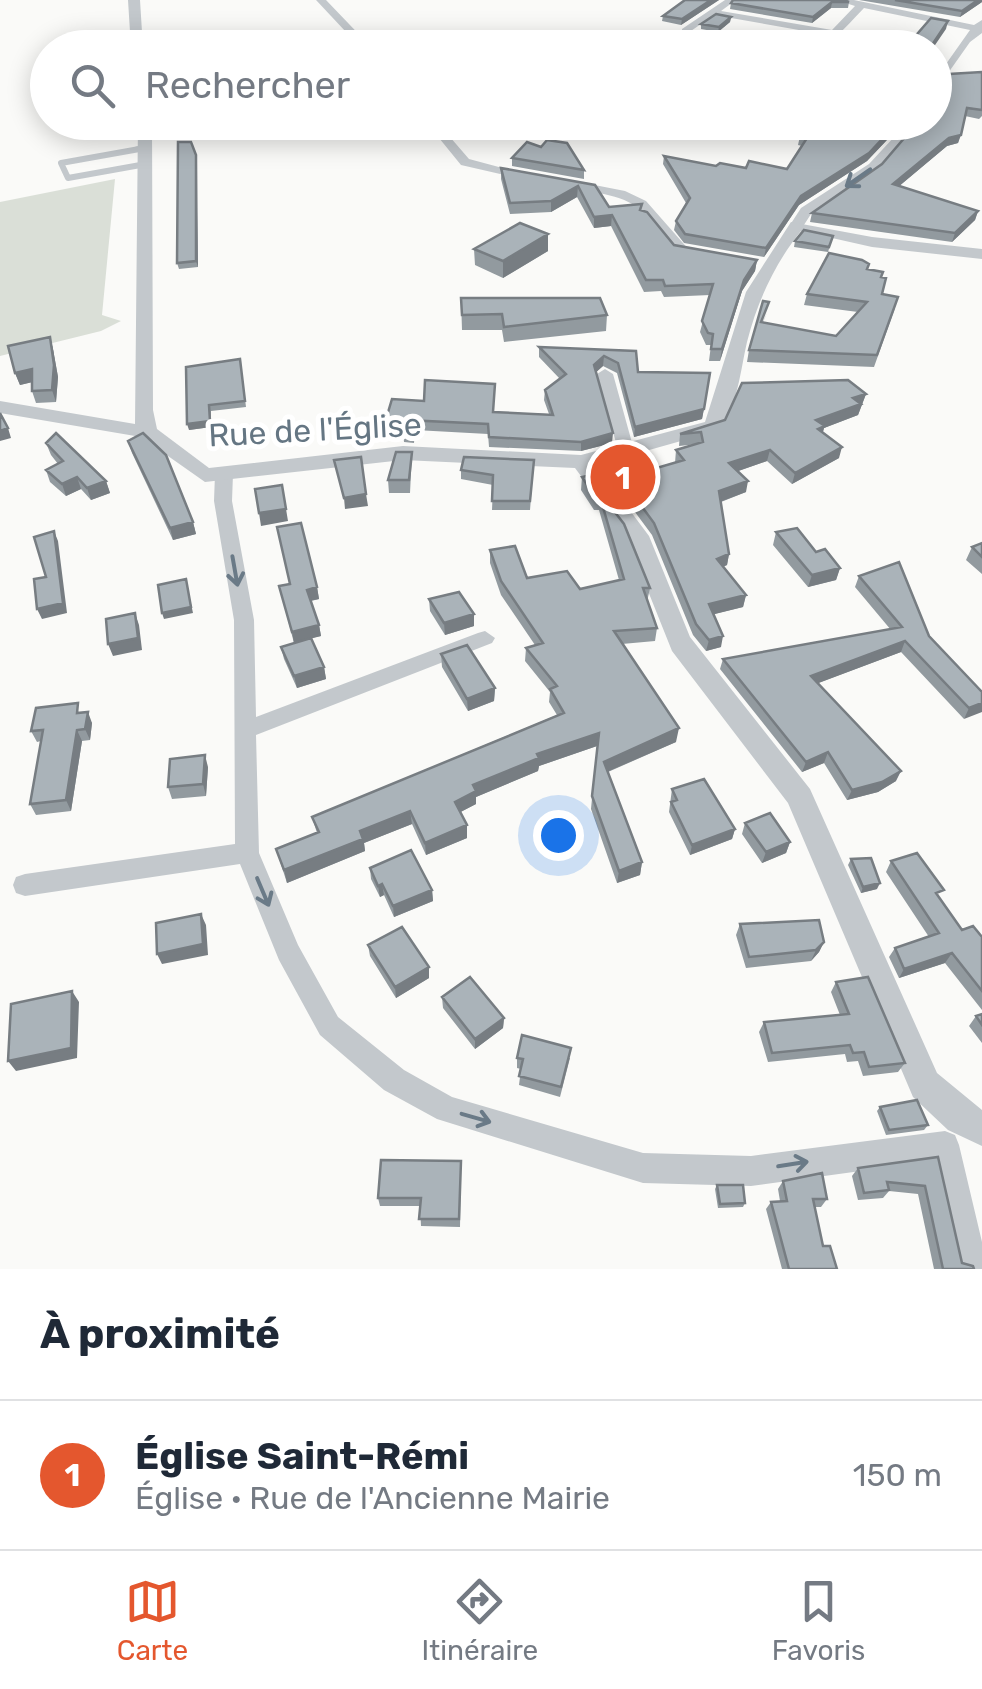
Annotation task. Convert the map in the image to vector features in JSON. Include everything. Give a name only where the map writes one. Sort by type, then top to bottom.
[{"type":"street","points":[[134,0],[136,30]]},
{"type":"street","points":[[322,0],[350,30]]},
{"type":"street","points":[[686,30],[731,0]]},
{"type":"street","points":[[841,0],[980,27],[952,65]]},
{"type":"street","points":[[838,30],[862,4]]},
{"type":"street","points":[[711,12],[812,30]]},
{"type":"street","points":[[0,407],[147,432],[141,350],[146,140]]},
{"type":"street","points":[[446,140],[465,162],[476,167],[533,177]]},
{"type":"street","points":[[899,140],[884,158],[806,211],[796,225],[906,248],[982,254]]},
{"type":"street","points":[[552,181],[629,194],[659,222],[670,243],[691,254]]},
{"type":"street","name":"Rue de l'Église","points":[[147,432],[205,475],[403,453],[582,462],[713,426],[726,406],[739,336],[759,265],[796,225]]},
{"type":"street","points":[[605,374],[626,450]]},
{"type":"street","points":[[224,474],[222,501],[244,620],[246,853],[288,952],[330,1026],[394,1080],[448,1110],[643,1168],[750,1170],[945,1145],[971,1123],[925,1085],[800,798],[772,754],[678,640],[650,560],[615,502],[582,462]]},
{"type":"street","points":[[246,730],[485,638]]},
{"type":"street","points":[[26,885],[246,853]]},
{"type":"street","points":[[945,1145],[973,1269]]},
{"type":"lane","points":[[146,156],[68,178],[61,164],[146,156]]},
{"type":"shaded area","points":[[115,179],[102,315],[121,321],[101,331],[0,356],[0,202]]},
{"type":"building","points":[[685,0],[711,0],[682,19],[663,16]]},
{"type":"building","points":[[733,0],[849,2],[832,2],[813,17],[731,3]]},
{"type":"building","points":[[895,0],[978,0],[962,11]]},
{"type":"building","points":[[716,14],[731,17],[719,27],[701,24]]},
{"type":"building","points":[[931,18],[948,21],[942,30],[921,30]]},
{"type":"building","points":[[982,72],[982,110],[967,108],[961,135],[952,137],[952,74]]},
{"type":"building","points":[[547,140],[567,143],[584,170],[512,158],[527,142],[541,147]]},
{"type":"building","points":[[806,140],[881,140],[869,153],[801,196],[766,248],[685,234],[676,221],[690,198],[664,156],[716,166],[720,163],[746,168],[749,161],[787,169]]},
{"type":"building","points":[[903,140],[947,140],[893,184],[978,211],[955,233],[812,213],[882,164]]},
{"type":"building","points":[[178,142],[191,142],[196,155],[196,261],[177,263]]},
{"type":"building","points":[[501,168],[595,185],[609,207],[642,204],[640,210],[647,212],[674,245],[757,260],[744,280],[722,349],[711,349],[713,334],[708,333],[702,321],[713,284],[665,286],[663,280],[646,280],[612,215],[594,217],[578,186],[551,201],[510,203]]},
{"type":"building","points":[[520,223],[548,234],[503,261],[474,249]]},
{"type":"building","points":[[804,230],[833,236],[829,247],[795,241]]},
{"type":"building","points":[[829,253],[862,260],[869,264],[867,269],[883,272],[881,277],[886,278],[882,294],[898,297],[877,355],[749,350],[763,301],[769,302],[761,322],[836,336],[867,302],[807,294]]},
{"type":"building","points":[[461,298],[600,298],[607,315],[504,327],[502,314],[462,315]]},
{"type":"building","points":[[50,337],[52,390],[32,391],[32,369],[15,373],[8,346]]},
{"type":"building","points":[[539,347],[636,351],[638,372],[710,373],[704,409],[635,427],[618,363],[604,356],[594,365],[613,433],[581,442],[489,437],[488,424],[386,419],[392,399],[424,401],[425,380],[495,384],[493,412],[553,415],[545,390],[566,374]]},
{"type":"building","points":[[240,359],[245,401],[209,405],[210,421],[187,424],[186,367]]},
{"type":"building","points":[[848,380],[866,394],[853,398],[861,404],[816,420],[825,426],[818,429],[842,447],[795,473],[770,450],[729,463],[748,481],[719,491],[729,554],[717,559],[746,595],[709,604],[723,636],[709,640],[696,624],[654,523],[614,469],[634,463],[650,470],[684,460],[676,450],[703,442],[701,432],[680,434],[725,420],[742,383]]},
{"type":"building","points":[[0,413],[8,428],[0,431]]},
{"type":"building","points":[[406,420],[414,422],[413,431],[403,430]]},
{"type":"building","points":[[56,433],[106,481],[87,488],[77,477],[62,484],[46,470],[63,461],[46,443]]},
{"type":"building","points":[[143,433],[166,455],[193,522],[170,528],[128,441]]},
{"type":"building","points":[[396,452],[412,452],[409,480],[388,480]]},
{"type":"building","points":[[361,457],[366,494],[344,498],[334,460]]},
{"type":"building","points":[[464,457],[534,460],[530,501],[492,501],[493,475],[461,470]]},
{"type":"building","points":[[587,476],[624,524],[650,588],[643,588],[657,628],[614,631],[679,728],[604,762],[642,862],[619,871],[592,796],[599,733],[537,754],[539,758],[473,785],[476,791],[455,802],[467,825],[425,843],[410,811],[360,831],[363,839],[284,870],[276,849],[319,832],[312,817],[564,713],[550,689],[557,686],[526,648],[543,643],[501,581],[490,550],[515,546],[527,578],[567,571],[580,589],[624,579],[600,497],[595,497],[582,477]]},
{"type":"building","points":[[282,485],[286,509],[259,513],[255,489]]},
{"type":"building","points":[[301,523],[317,587],[307,590],[319,625],[292,632],[279,586],[290,584],[277,527]]},
{"type":"building","points":[[797,528],[816,552],[825,549],[840,568],[812,575],[776,532]]},
{"type":"building","points":[[54,531],[63,603],[37,609],[34,579],[46,577],[34,537]]},
{"type":"building","points":[[982,543],[982,557],[972,547]]},
{"type":"building","points":[[899,562],[929,636],[982,692],[982,703],[969,708],[905,641],[811,676],[901,771],[882,782],[852,790],[828,752],[806,762],[723,659],[902,627],[859,576]]},
{"type":"building","points":[[186,579],[191,607],[162,613],[158,585]]},
{"type":"building","points":[[459,592],[474,614],[444,623],[429,599]]},
{"type":"building","points":[[135,613],[138,638],[108,644],[106,619]]},
{"type":"building","points":[[311,638],[324,667],[294,676],[281,647]]},
{"type":"building","points":[[467,645],[495,688],[467,699],[441,654]]},
{"type":"building","points":[[78,703],[77,713],[88,712],[85,729],[77,730],[66,800],[30,804],[43,730],[31,731],[36,708]]},
{"type":"building","points":[[205,755],[203,784],[168,787],[170,759]]},
{"type":"building","points":[[704,779],[735,829],[692,845],[671,802],[677,800],[672,789]]},
{"type":"building","points":[[770,813],[790,842],[766,852],[745,823]]},
{"type":"building","points":[[411,850],[432,890],[393,906],[370,868]]},
{"type":"building","points":[[917,853],[944,890],[936,893],[962,930],[973,926],[982,937],[982,991],[952,953],[904,969],[895,948],[939,933],[891,861]]},
{"type":"building","points":[[871,858],[880,883],[863,887],[851,859]]},
{"type":"building","points":[[201,914],[203,944],[157,954],[156,923]]},
{"type":"building","points":[[819,920],[824,942],[816,950],[749,957],[740,924]]},
{"type":"building","points":[[402,927],[429,967],[395,987],[368,945]]},
{"type":"building","points":[[470,977],[504,1018],[475,1039],[442,997]]},
{"type":"building","points":[[868,977],[905,1063],[869,1067],[864,1052],[853,1053],[850,1045],[772,1053],[764,1022],[849,1014],[836,982]]},
{"type":"building","points":[[72,991],[71,1048],[8,1061],[11,1004]]},
{"type":"building","points":[[522,1035],[571,1048],[561,1087],[519,1076],[523,1059],[517,1058]]},
{"type":"building","points":[[917,1100],[928,1125],[889,1130],[880,1107]]},
{"type":"building","points":[[938,1157],[962,1263],[974,1269],[943,1269],[925,1186],[887,1182],[889,1190],[864,1193],[858,1168]]},
{"type":"building","points":[[381,1160],[461,1161],[459,1219],[419,1219],[421,1198],[378,1198]]},
{"type":"building","points":[[822,1173],[827,1199],[813,1199],[823,1246],[830,1246],[837,1269],[789,1269],[771,1202],[787,1201],[783,1181]]},
{"type":"building","points":[[717,1185],[743,1185],[745,1203],[720,1204]]},
{"type":"place","name":"Église Saint-Rémi","points":[[623,477]]}]
